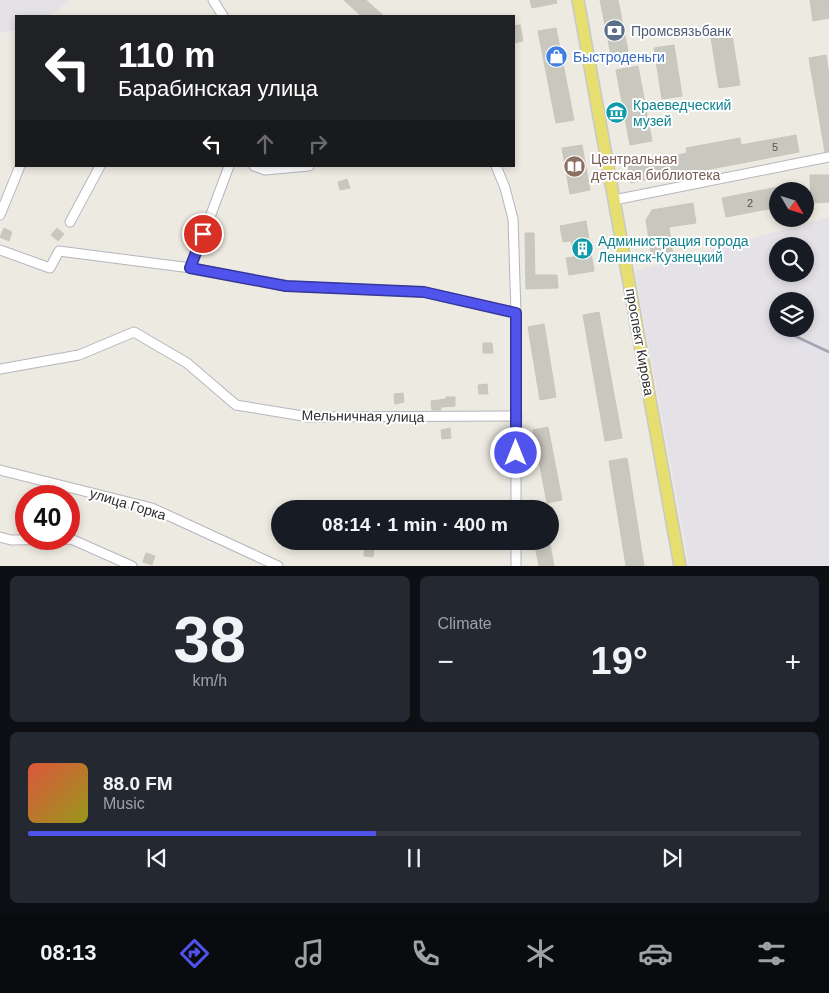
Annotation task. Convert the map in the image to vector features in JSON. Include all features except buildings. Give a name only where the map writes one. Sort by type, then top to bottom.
[{"type":"main road","name":"проспект Кирова","points":[[578,0],[680,566]]},
{"type":"street","points":[[212,0],[223,15]]},
{"type":"street","points":[[614,200],[829,157]]},
{"type":"street","points":[[0,214],[20,167]]},
{"type":"street","points":[[70,222],[99,167]]},
{"type":"street","points":[[190,268],[229,167]]},
{"type":"street","points":[[257,167],[265,170],[298,167]]},
{"type":"street","points":[[496,167],[505,188],[513,219],[516,313],[516,500]]},
{"type":"street","points":[[0,250],[50,268],[59,252],[190,268],[286,286],[424,292],[516,313]]},
{"type":"street","name":"Мельничная улица","points":[[0,369],[79,356],[134,332],[187,363],[236,405],[310,418],[517,416]]},
{"type":"street","name":"улица Горка","points":[[0,470],[152,508],[278,566]]},
{"type":"street","points":[[0,537],[11,540],[71,539],[132,566]]},
{"type":"street","points":[[516,550],[516,566]]},
{"type":"shaded area","points":[[0,0],[70,0],[51,15],[15,15],[15,30],[0,33]]},
{"type":"shaded area","points":[[829,217],[829,565],[689,565],[635,271],[789,228],[814,228],[814,221]]},
{"type":"railway","points":[[797,337],[829,352]]},
{"type":"place","name":"Промсвязьбанк","points":[[615,31]]},
{"type":"place","name":"Быстроденьги","points":[[557,57]]},
{"type":"place","name":"Краеведческий музей","points":[[617,113]]},
{"type":"place","name":"Центральная детская библиотека","points":[[575,167]]},
{"type":"place","name":"Администрация города Ленинск-Кузнецкий","points":[[582,249]]},
{"type":"route","points":[[203,234],[190,268],[286,286],[424,292],[516,313],[516,453]]}]
